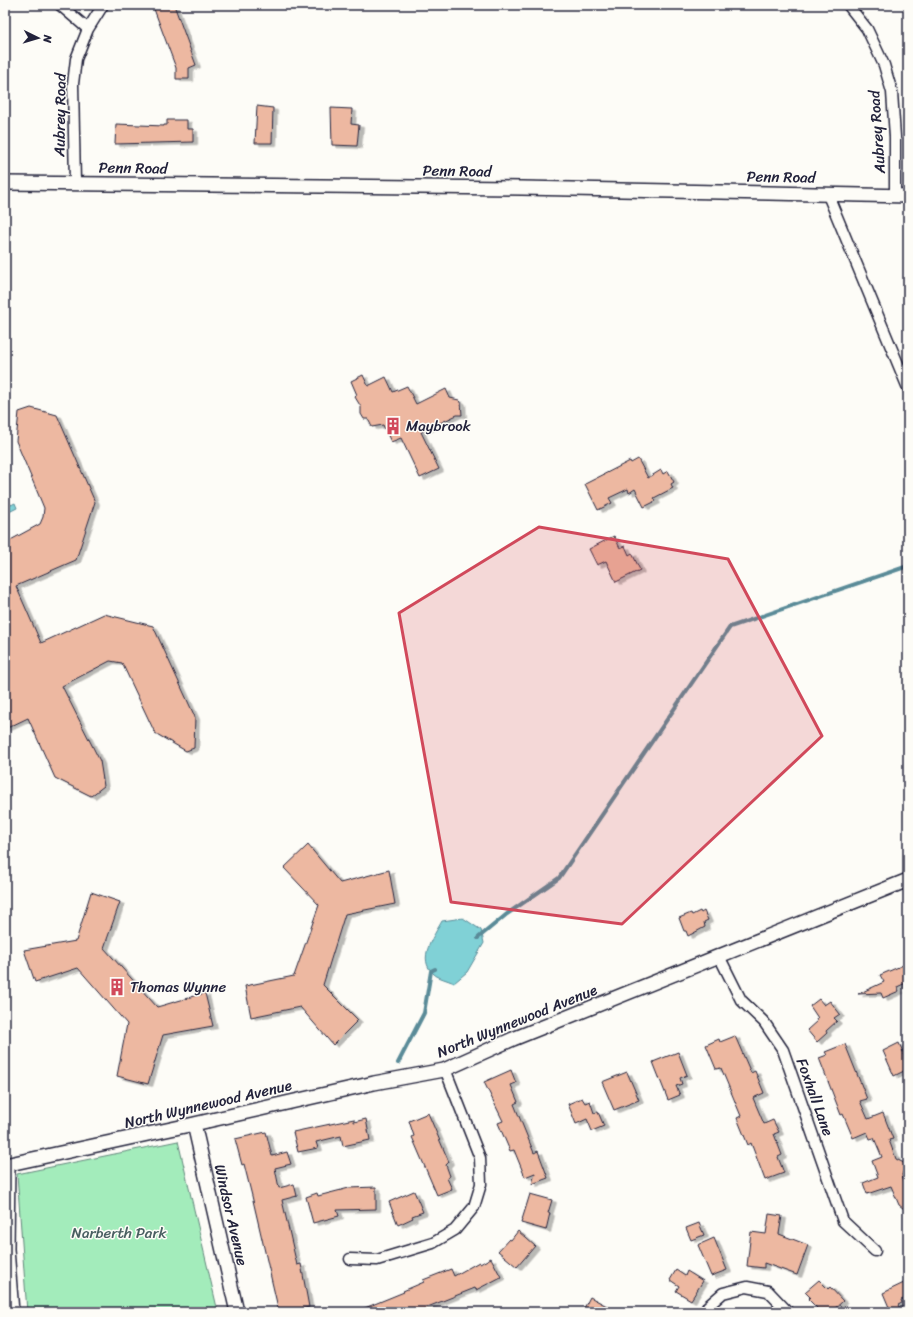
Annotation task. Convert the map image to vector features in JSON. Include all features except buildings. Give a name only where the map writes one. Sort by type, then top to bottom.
[{"type":"street","points":[[60,5],[88,29]]},
{"type":"street","name":"Aubrey Road","points":[[75,183],[73,84],[76,58],[88,29],[103,5]]},
{"type":"street","name":"Aubrey Road","points":[[848,5],[867,29],[884,65],[892,92],[895,137],[895,195]]},
{"type":"street","name":"Penn Road","points":[[5,183],[524,188],[908,196]]},
{"type":"street","points":[[828,194],[908,388]]},
{"type":"street","name":"North Wynnewood Avenue","points":[[6,1165],[374,1083],[445,1069],[513,1039],[908,880]]},
{"type":"street","name":"Foxhall Lane","points":[[719,956],[741,1000],[764,1022],[783,1050],[843,1221],[875,1251]]},
{"type":"street","points":[[350,1259],[377,1260],[433,1243],[455,1230],[474,1206],[481,1184],[480,1158],[445,1069]]},
{"type":"street","name":"Windsor Avenue","points":[[194,1124],[237,1312]]},
{"type":"street","points":[[6,1165],[7,1248],[12,1312]]},
{"type":"street","points":[[705,1312],[708,1306],[723,1293],[747,1287],[768,1291],[788,1312]]},
{"type":"highlighted area","points":[[539,527],[728,559],[822,736],[622,924],[451,902],[399,613]]},
{"type":"green space","name":"Narberth Park","points":[[178,1141],[218,1312],[27,1312],[17,1174]]},
{"type":"water","points":[[5,494],[11,505],[15,503],[17,508],[9,512],[6,522],[10,530],[5,533]]},
{"type":"water","points":[[463,918],[481,930],[484,943],[467,972],[454,983],[434,974],[429,968],[427,955],[431,940],[442,921]]},
{"type":"waterway","points":[[478,938],[507,914],[559,878],[730,627],[908,566]]},
{"type":"waterway","points":[[398,1063],[424,1013],[431,971],[435,969]]},
{"type":"place","name":"Maybrook","points":[[393,426]]},
{"type":"place","name":"Thomas Wynne","points":[[117,987]]}]
